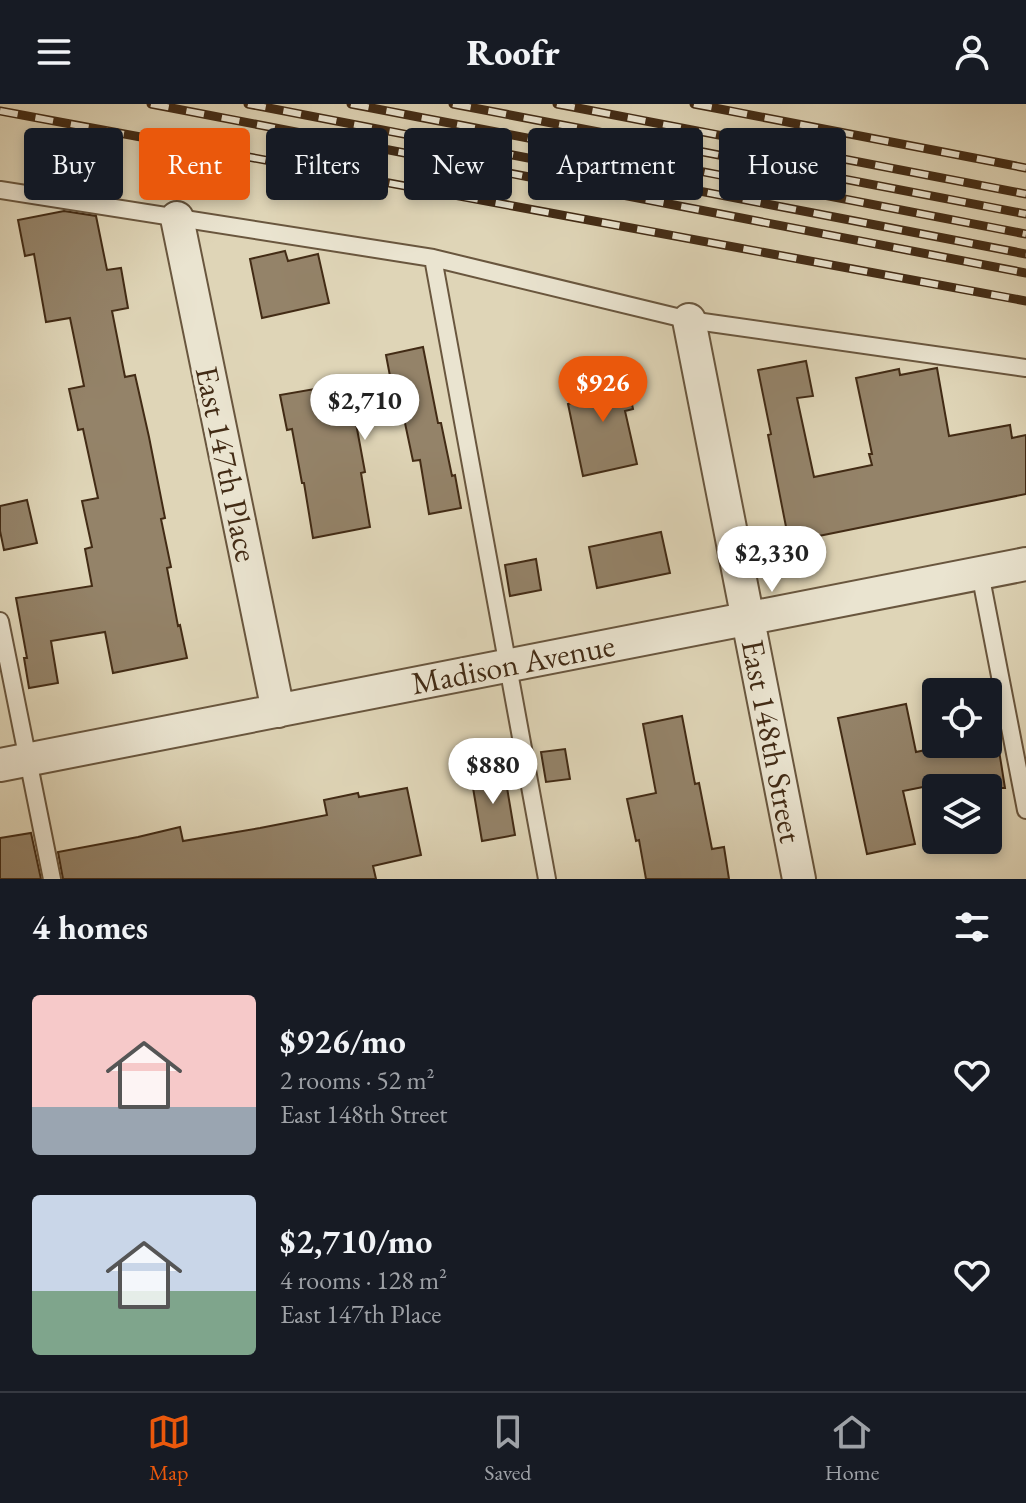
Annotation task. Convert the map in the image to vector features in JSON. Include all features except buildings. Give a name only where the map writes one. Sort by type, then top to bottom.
[{"type":"street","name":"East 147th Place","points":[[177,218],[278,711]]},
{"type":"street","name":"East 148th Street","points":[[689,320],[799,879]]},
{"type":"street","name":"Madison Avenue","points":[[14,763],[1026,564]]},
{"type":"lane","points":[[0,190],[433,258],[689,320],[1026,368]]},
{"type":"lane","points":[[433,258],[547,879]]},
{"type":"lane","points":[[980,573],[1026,810]]},
{"type":"lane","points":[[0,621],[14,763],[52,879]]},
{"type":"railway","points":[[151,104],[1026,273]]},
{"type":"railway","points":[[248,104],[1026,254]]},
{"type":"railway","points":[[351,104],[1026,234]]},
{"type":"railway","points":[[453,104],[1026,214]]},
{"type":"railway","points":[[557,104],[1026,194]]},
{"type":"railway","points":[[694,104],[1026,168]]},
{"type":"railway","points":[[0,111],[1026,301]]}]
